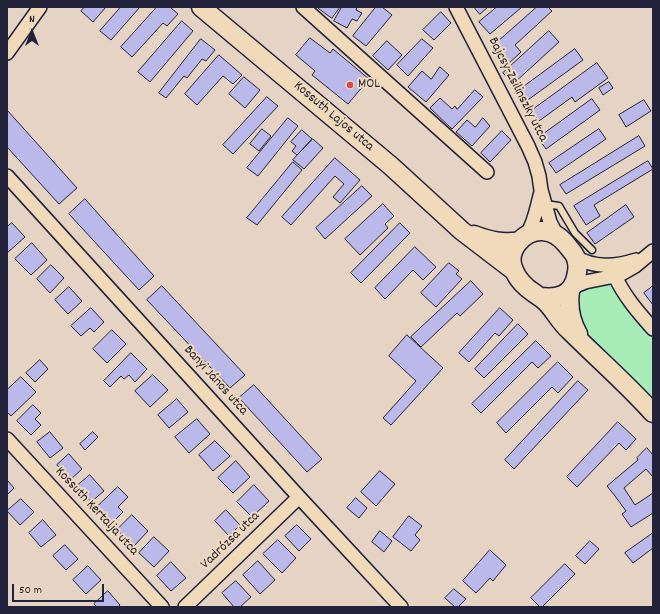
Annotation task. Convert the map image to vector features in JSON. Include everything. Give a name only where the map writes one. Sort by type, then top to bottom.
[{"type":"street","points":[[7,53],[40,7]]},
{"type":"street","name":"Kossuth Lajos utca","points":[[201,7],[391,166],[462,231],[513,270],[526,287],[541,297],[568,329],[653,413]]},
{"type":"street","points":[[303,7],[487,172]]},
{"type":"street","name":"Bajcsy-Zsilinszky utca","points":[[456,7],[528,146],[535,162],[550,222],[556,234]]},
{"type":"street","name":"Banyi János utca","points":[[7,176],[401,607]]},
{"type":"street","name":"Bajcsy-Zsilinszky utca","points":[[524,238],[531,228],[536,215],[541,190]]},
{"type":"street","name":"Kossuth Lajos utca","points":[[462,231],[484,239],[507,243],[542,231],[556,234]]},
{"type":"street","points":[[556,234],[567,245],[575,257],[596,265],[628,263],[651,253]]},
{"type":"street","points":[[513,270],[512,254],[524,238]]},
{"type":"street","points":[[541,297],[557,297],[585,282],[615,276],[635,266],[651,253]]},
{"type":"street","name":"Kossuth Lajos utca","points":[[575,257],[578,271],[569,299],[571,318],[582,342]]},
{"type":"street","points":[[615,276],[619,286],[629,301],[653,329]]},
{"type":"street","name":"Kossuth Kertalja utca","points":[[7,439],[162,607]]},
{"type":"street","name":"Vadrózsa utca","points":[[185,607],[299,497]]},
{"type":"lane","points":[[545,204],[559,206],[575,232],[592,250]]},
{"type":"green space","points":[[615,276],[653,329],[653,413],[582,342],[573,287]]},
{"type":"building","points":[[85,7],[106,7],[93,22],[81,11]]},
{"type":"building","points":[[121,7],[140,7],[111,40],[100,31]]},
{"type":"building","points":[[157,7],[170,7],[178,14],[167,26],[163,23],[132,57],[121,47]]},
{"type":"building","points":[[317,7],[340,7],[332,18]]},
{"type":"building","points":[[342,7],[357,7],[356,10],[362,13],[357,21],[352,19],[347,28],[334,21]]},
{"type":"building","points":[[376,7],[382,7],[392,15],[366,46],[353,36]]},
{"type":"building","points":[[474,7],[488,7],[480,14]]},
{"type":"building","points":[[497,7],[522,7],[490,34],[479,22]]},
{"type":"building","points":[[537,7],[548,7],[552,11],[515,45],[521,52],[507,65],[492,47]]},
{"type":"building","points":[[441,12],[451,23],[434,40],[423,30]]},
{"type":"building","points":[[182,21],[193,31],[150,82],[138,72]]},
{"type":"building","points":[[549,31],[559,42],[513,84],[503,73]]},
{"type":"building","points":[[310,38],[330,53],[333,49],[369,79],[348,104],[312,75],[315,71],[296,55]]},
{"type":"building","points":[[201,39],[215,50],[206,61],[202,59],[187,78],[184,76],[166,98],[159,93]]},
{"type":"building","points":[[422,39],[433,48],[408,76],[397,65]]},
{"type":"building","points":[[387,41],[402,55],[388,70],[373,56]]},
{"type":"building","points":[[575,49],[583,60],[525,102],[518,91]]},
{"type":"building","points":[[219,55],[242,75],[233,84],[223,76],[197,105],[185,94]]},
{"type":"building","points":[[597,63],[608,78],[575,102],[572,97],[539,121],[531,111]]},
{"type":"building","points":[[440,67],[449,75],[426,102],[408,87],[422,71],[431,79]]},
{"type":"building","points":[[244,77],[260,90],[245,108],[229,94]]},
{"type":"building","points":[[609,82],[613,88],[603,95],[599,88]]},
{"type":"building","points":[[475,90],[483,97],[452,129],[430,108],[440,98],[452,109],[455,106],[457,109]]},
{"type":"building","points":[[267,97],[278,106],[233,154],[223,145]]},
{"type":"building","points":[[592,99],[600,110],[546,149],[538,138]]},
{"type":"building","points":[[644,100],[651,111],[626,127],[619,115]]},
{"type":"building","points":[[7,110],[77,188],[59,204],[7,147]]},
{"type":"building","points":[[288,118],[298,126],[258,176],[247,168]]},
{"type":"building","points":[[483,118],[490,126],[472,146],[456,132],[467,120],[475,127]]},
{"type":"building","points":[[262,129],[271,136],[259,151],[250,144]]},
{"type":"building","points":[[599,129],[606,139],[556,173],[549,163]]},
{"type":"building","points":[[302,130],[312,139],[297,155],[292,151],[296,146],[291,142]]},
{"type":"building","points":[[502,131],[511,140],[490,162],[481,153]]},
{"type":"building","points":[[639,136],[645,146],[566,194],[560,185]]},
{"type":"building","points":[[313,139],[323,148],[304,169],[293,160]]},
{"type":"building","points":[[335,158],[360,180],[340,203],[333,197],[344,184],[335,176],[291,225],[282,217]]},
{"type":"building","points":[[648,161],[653,169],[594,205],[600,216],[586,225],[574,206]]},
{"type":"building","points":[[293,162],[302,170],[257,225],[247,218]]},
{"type":"building","points":[[362,186],[372,196],[325,239],[316,228]]},
{"type":"building","points":[[85,199],[154,276],[139,290],[69,214]]},
{"type":"building","points":[[383,204],[394,216],[385,224],[388,228],[360,255],[345,239]]},
{"type":"building","points":[[626,205],[634,217],[595,244],[587,233]]},
{"type":"building","points":[[12,223],[25,237],[7,253],[7,227]]},
{"type":"building","points":[[400,223],[410,233],[361,283],[351,273]]},
{"type":"building","points":[[32,243],[47,260],[31,275],[15,259]]},
{"type":"building","points":[[415,247],[436,267],[423,280],[413,270],[385,299],[375,288]]},
{"type":"building","points":[[449,263],[459,271],[456,274],[462,279],[436,307],[421,293]]},
{"type":"building","points":[[51,265],[64,278],[50,293],[37,279]]},
{"type":"building","points":[[471,281],[483,294],[460,316],[457,313],[421,347],[411,337]]},
{"type":"building","points":[[162,286],[245,375],[230,388],[147,300]]},
{"type":"building","points":[[653,286],[653,305],[644,293]]},
{"type":"building","points":[[69,287],[82,301],[68,314],[55,300]]},
{"type":"building","points":[[91,308],[104,322],[94,332],[90,328],[81,336],[71,326]]},
{"type":"building","points":[[500,308],[513,320],[499,336],[495,333],[469,362],[459,353]]},
{"type":"building","points":[[518,324],[528,334],[484,378],[475,369]]},
{"type":"building","points":[[112,330],[126,344],[107,363],[93,349]]},
{"type":"building","points":[[407,335],[443,368],[391,425],[383,418],[416,381],[389,356]]},
{"type":"building","points":[[536,341],[551,356],[538,368],[532,362],[481,413],[472,404]]},
{"type":"building","points":[[131,353],[147,369],[135,382],[129,375],[124,379],[121,376],[110,387],[104,381]]},
{"type":"building","points":[[40,360],[48,369],[35,382],[26,373]]},
{"type":"building","points":[[558,362],[573,377],[558,393],[552,387],[506,433],[497,423]]},
{"type":"building","points":[[153,375],[168,390],[150,407],[135,391]]},
{"type":"building","points":[[21,377],[36,392],[11,416],[7,412],[7,390]]},
{"type":"building","points":[[578,381],[588,390],[514,469],[505,460]]},
{"type":"building","points":[[254,385],[322,459],[307,472],[239,398]]},
{"type":"building","points":[[177,399],[188,412],[169,428],[158,415]]},
{"type":"building","points":[[33,405],[41,413],[35,419],[41,425],[31,435],[17,421]]},
{"type":"building","points":[[197,419],[210,434],[189,453],[175,437]]},
{"type":"building","points":[[618,422],[636,439],[626,450],[619,443],[577,487],[567,477]]},
{"type":"building","points":[[50,432],[63,448],[50,458],[37,442]]},
{"type":"building","points":[[93,432],[98,437],[85,450],[80,444]]},
{"type":"building","points":[[215,441],[230,456],[213,471],[199,455]]},
{"type":"building","points":[[647,448],[653,455],[653,477],[646,469],[624,488],[635,505],[653,493],[653,513],[631,527],[622,514],[626,511],[607,486],[638,460],[637,458]]},
{"type":"building","points":[[69,454],[82,469],[70,480],[57,465]]},
{"type":"building","points":[[236,461],[250,477],[233,493],[218,478]]},
{"type":"building","points":[[380,471],[395,484],[376,506],[361,492]]},
{"type":"building","points":[[90,475],[104,491],[91,502],[77,486]]},
{"type":"building","points":[[7,480],[14,488],[7,495]]},
{"type":"building","points":[[254,485],[269,501],[252,517],[237,502]]},
{"type":"building","points":[[118,487],[128,497],[118,507],[123,512],[111,524],[96,508]]},
{"type":"building","points":[[356,498],[367,508],[359,518],[347,508]]},
{"type":"building","points":[[21,499],[34,512],[20,525],[7,511]]},
{"type":"building","points":[[226,510],[240,525],[229,536],[215,521]]},
{"type":"building","points":[[132,515],[148,531],[134,546],[117,530]]},
{"type":"building","points":[[409,516],[422,526],[415,535],[420,540],[411,551],[393,537]]},
{"type":"building","points":[[43,520],[56,535],[41,547],[29,533]]},
{"type":"building","points":[[297,525],[311,539],[299,551],[285,536]]},
{"type":"building","points":[[380,531],[392,541],[384,552],[372,542]]},
{"type":"building","points":[[653,533],[653,548],[633,563],[625,553]]},
{"type":"building","points":[[154,537],[169,551],[154,567],[139,553]]},
{"type":"building","points":[[278,540],[296,558],[282,573],[263,554]]},
{"type":"building","points":[[590,541],[599,549],[585,564],[576,556]]},
{"type":"building","points":[[65,545],[78,559],[66,570],[53,556]]},
{"type":"building","points":[[490,550],[506,565],[493,581],[490,578],[476,593],[463,581]]},
{"type":"building","points":[[258,561],[275,580],[260,594],[243,575]]},
{"type":"building","points":[[171,562],[186,578],[171,591],[157,576]]},
{"type":"building","points":[[565,564],[575,574],[542,607],[540,607],[531,598]]},
{"type":"building","points":[[88,566],[101,580],[86,594],[73,580]]},
{"type":"building","points":[[236,581],[251,597],[240,607],[234,607],[222,593]]},
{"type":"building","points":[[454,589],[466,599],[458,607],[455,607],[445,598]]},
{"type":"building","points":[[108,591],[120,605],[118,607],[97,607],[94,604]]},
{"type":"place","name":"MOL","points":[[350,85]]}]
